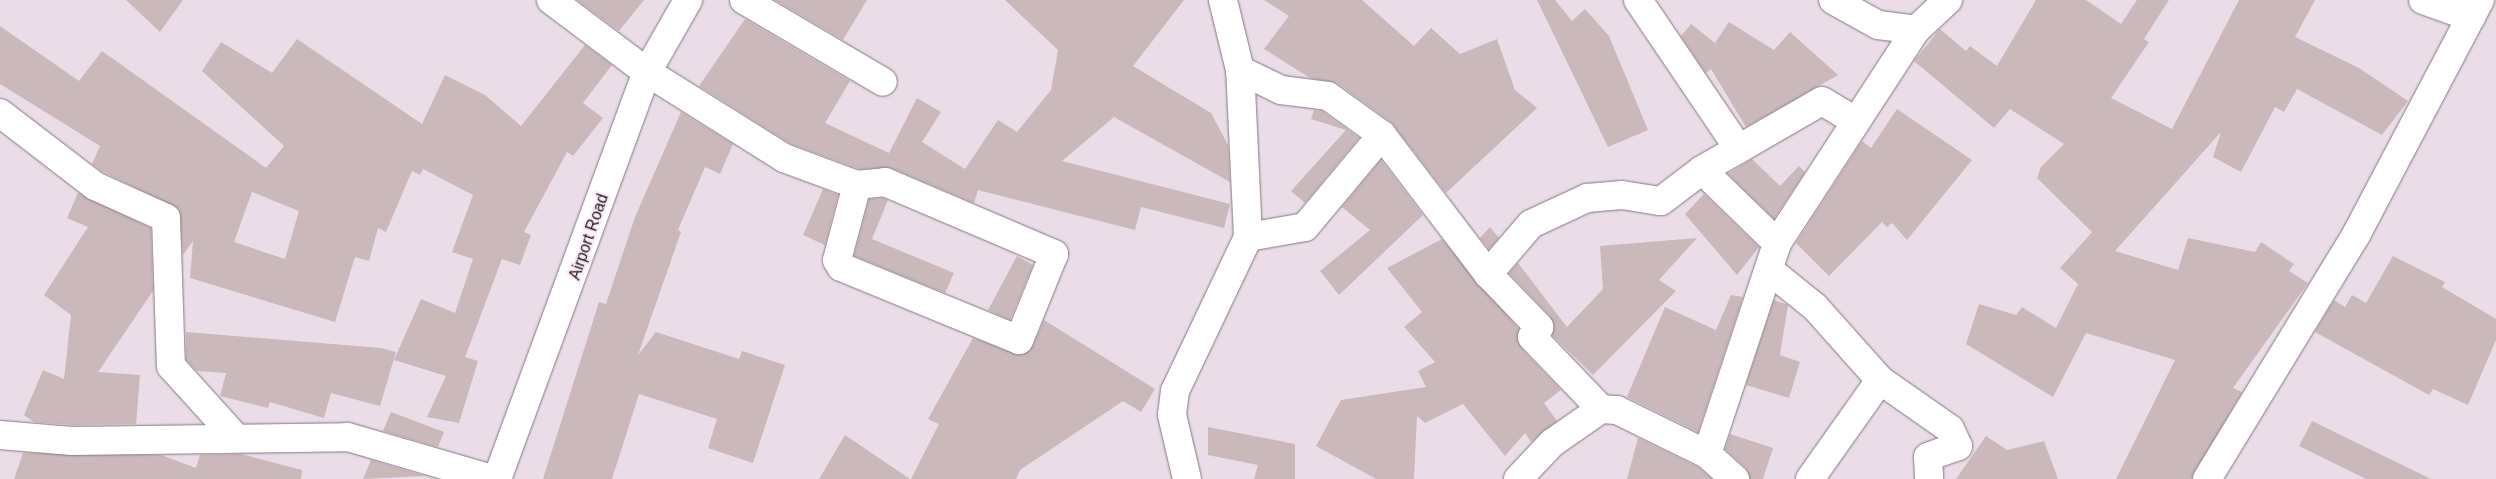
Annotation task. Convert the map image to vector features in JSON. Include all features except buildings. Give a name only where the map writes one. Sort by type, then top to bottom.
[{"type":"street","points":[[551,0],[647,72],[784,158],[857,185],[885,182],[1054,254],[1019,340],[841,267],[837,260],[857,185]]},
{"type":"street","name":"Airport Road","points":[[497,479],[647,72],[688,0]]},
{"type":"street","points":[[744,0],[883,82]]},
{"type":"street","points":[[1186,479],[1172,415],[1174,391],[1248,237],[1240,70],[1223,0]]},
{"type":"street","points":[[1638,0],[1739,149]]},
{"type":"street","points":[[1833,0],[1878,25],[1916,30]]},
{"type":"street","points":[[1707,454],[1777,243],[1855,120],[1916,30],[1948,0]]},
{"type":"street","points":[[2208,479],[2356,235],[2475,8],[2424,0]]},
{"type":"street","points":[[1240,70],[1281,90],[1328,96],[1382,135],[1488,274],[1539,327],[1532,337],[1601,409]]},
{"type":"street","points":[[1488,274],[1531,224],[1587,198],[1622,195],[1660,201],[1702,170],[1822,101],[1855,120]]},
{"type":"street","points":[[0,113],[95,186],[166,218],[171,366],[236,438]]},
{"type":"street","points":[[1248,237],[1305,227],[1382,135]]},
{"type":"street","points":[[1702,170],[1777,243]]},
{"type":"street","points":[[1769,270],[1815,307],[1880,380],[1950,429],[1958,446],[1928,457],[1929,479]]},
{"type":"street","points":[[1810,479],[1880,380]]},
{"type":"street","points":[[1518,479],[1552,443],[1601,409],[1617,410],[1707,454],[1728,478]]},
{"type":"street","points":[[0,435],[72,441],[348,437],[492,479]]}]
